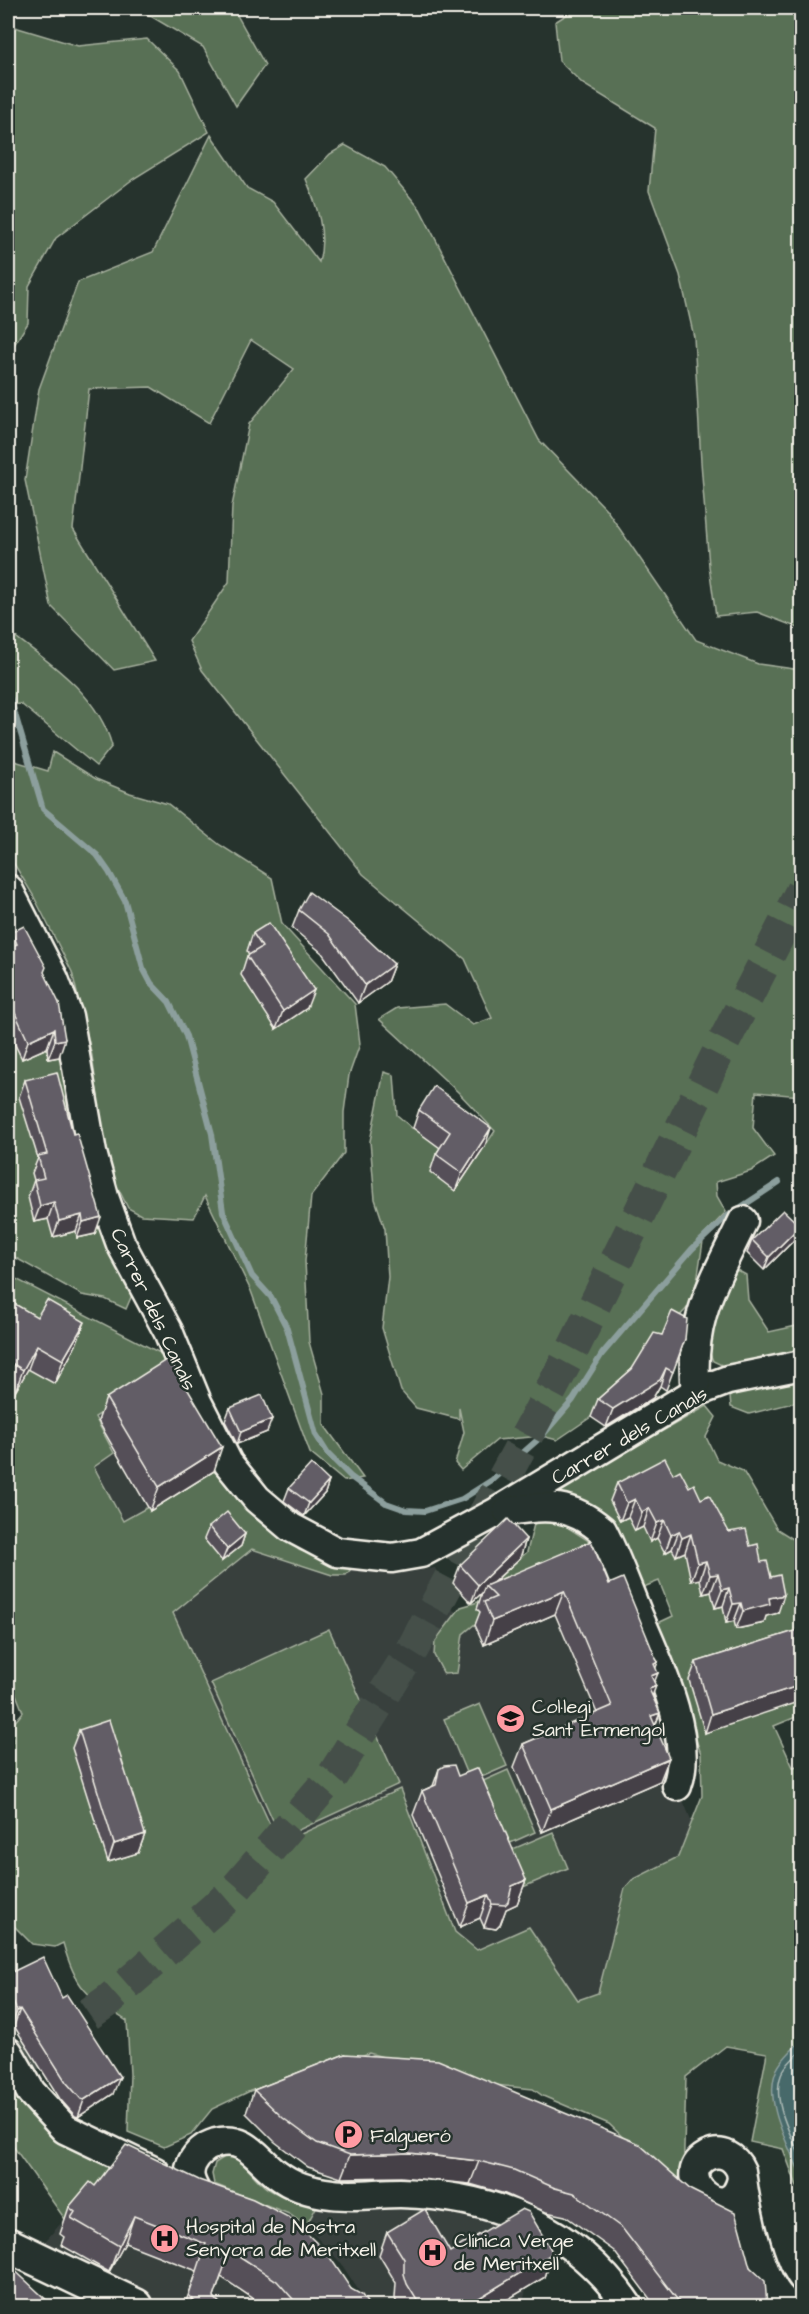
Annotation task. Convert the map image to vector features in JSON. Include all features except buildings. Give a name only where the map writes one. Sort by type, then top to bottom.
[{"type":"main road","points":[[8,2245],[89,2282],[135,2307]]},
{"type":"main road","points":[[8,2262],[107,2307]]},
{"type":"street","name":"Carrer dels Canals","points":[[8,889],[54,979],[68,1016],[92,1153],[104,1197],[121,1244],[168,1331],[197,1402],[228,1463],[257,1499],[290,1527],[321,1545],[355,1555],[392,1558],[421,1553],[497,1512],[696,1392],[728,1380],[801,1365]]},
{"type":"street","points":[[696,1392],[693,1361],[706,1295],[743,1221]]},
{"type":"street","name":"Carrer dels Canals","points":[[497,1512],[535,1506],[561,1507],[587,1517],[602,1530],[663,1670],[672,1701],[682,1770],[676,1786]]},
{"type":"street","points":[[8,2052],[31,2092],[65,2129],[196,2192],[226,2203]]},
{"type":"street","points":[[109,2150],[151,2165],[180,2166],[194,2159],[209,2145],[254,2138],[277,2175],[305,2189],[332,2194],[435,2195],[496,2208],[537,2223],[568,2242],[628,2307]]},
{"type":"street","points":[[757,2243],[747,2220],[740,2212],[702,2194],[695,2180],[698,2165],[703,2159],[717,2153],[732,2158],[738,2163],[767,2281],[783,2303],[790,2307]]},
{"type":"street","points":[[194,2159],[189,2171],[190,2183],[196,2192]]},
{"type":"street","points":[[715,2201],[730,2198],[736,2193],[742,2179]]},
{"type":"shaded area","name":"Col·legi Sant Ermengol","points":[[161,1376],[163,1385],[214,1471],[248,1507],[300,1550],[357,1570],[409,1572],[435,1568],[453,1610],[463,1616],[603,1554],[660,1683],[672,1774],[692,1822],[678,1857],[632,1880],[598,1993],[578,2000],[529,1927],[477,1950],[455,1932],[400,1789],[279,1844],[173,1613],[93,1465],[114,1453],[95,1417]]},
{"type":"shaded area","name":"Hospital de Nostra Senyora de Meritxell","points":[[112,2165],[347,2306],[143,2306],[34,2254]]},
{"type":"shaded area","name":"Clínica Verge de Meritxell","points":[[318,2204],[434,2205],[541,2232],[522,2306],[369,2306],[340,2262],[306,2226]]},
{"type":"green space","points":[[137,8],[233,8],[265,65],[236,106],[203,47]]},
{"type":"green space","points":[[577,8],[801,8],[801,629],[757,612],[716,616],[709,566],[694,337],[680,275],[649,191],[655,128],[583,84],[559,61],[555,22]]},
{"type":"green space","points":[[8,25],[78,46],[147,39],[180,71],[209,132],[133,179],[56,238],[29,286],[28,323],[14,345],[8,349]]},
{"type":"green space","points":[[211,135],[247,188],[273,202],[319,262],[321,230],[317,209],[306,179],[330,154],[345,145],[385,167],[420,209],[539,440],[606,509],[696,640],[758,664],[801,670],[801,1096],[756,1092],[753,1128],[774,1156],[751,1171],[716,1182],[717,1196],[726,1212],[704,1235],[697,1281],[689,1306],[648,1350],[631,1378],[591,1417],[557,1440],[542,1436],[497,1440],[461,1470],[455,1463],[464,1432],[459,1408],[459,1419],[416,1408],[401,1391],[382,1328],[388,1277],[385,1229],[375,1199],[370,1141],[384,1072],[394,1075],[397,1115],[412,1128],[485,1146],[495,1131],[458,1092],[379,1019],[397,1008],[445,1004],[473,1025],[492,1018],[465,959],[363,874],[202,670],[189,641],[229,582],[232,506],[249,424],[294,369],[251,340],[209,423],[151,387],[89,389],[73,529],[155,661],[114,670],[51,606],[25,480],[39,389],[78,282],[153,252]]},
{"type":"green space","points":[[8,627],[13,635],[72,683],[97,712],[112,746],[96,766],[21,704],[8,705]]},
{"type":"green space","points":[[8,747],[11,760],[48,771],[53,752],[96,779],[130,793],[168,804],[220,845],[272,878],[282,924],[355,1004],[360,1044],[349,1075],[344,1112],[344,1153],[311,1196],[305,1261],[309,1342],[324,1394],[324,1425],[363,1478],[344,1481],[310,1453],[251,1291],[205,1196],[194,1218],[141,1215],[128,1208],[116,1184],[103,1135],[92,1056],[72,972],[33,895],[8,854]]},
{"type":"green space","points":[[8,913],[48,994],[135,1288],[126,1309],[105,1299],[82,1295],[14,1257],[8,1249]]},
{"type":"green space","points":[[733,1268],[746,1275],[748,1300],[769,1332],[801,1325],[801,1353],[752,1360],[730,1369],[713,1361],[705,1341]]},
{"type":"green space","points":[[8,1272],[12,1277],[168,1357],[172,1369],[95,1417],[114,1453],[94,1467],[123,1521],[148,1507],[151,1510],[214,1471],[236,1496],[299,1550],[351,1569],[346,1575],[332,1575],[252,1549],[173,1613],[279,1844],[400,1789],[455,1932],[477,1950],[529,1927],[578,2000],[598,1993],[625,1888],[632,1880],[678,1857],[702,1796],[701,1754],[656,1624],[673,1616],[659,1581],[641,1588],[603,1516],[576,1498],[550,1494],[707,1406],[716,1417],[706,1437],[717,1460],[743,1471],[777,1529],[801,1544],[801,1715],[774,1726],[793,1767],[801,1765],[801,2197],[783,2149],[750,2142],[767,2053],[726,2046],[686,2077],[683,2183],[667,2180],[609,2124],[543,2096],[533,2089],[476,2083],[369,2053],[250,2091],[212,2109],[191,2135],[164,2147],[128,2132],[130,2074],[127,2021],[93,1998],[78,1982],[63,1943],[55,1947],[32,1944],[12,1924],[8,1926],[8,1745],[14,1741],[9,1729],[23,1712],[8,1674]]},
{"type":"green space","points":[[801,1377],[801,1401],[749,1414],[731,1407],[730,1396],[767,1383]]},
{"type":"green space","points":[[550,1516],[592,1543],[607,1558],[612,1578],[493,1609],[463,1634],[457,1673],[444,1674],[434,1655],[435,1641],[461,1607],[478,1602],[503,1573],[527,1552],[534,1524]]},
{"type":"green space","points":[[329,1629],[399,1784],[281,1838],[211,1683]]},
{"type":"green space","points":[[480,1704],[507,1766],[470,1782],[444,1719]]},
{"type":"green space","points":[[508,1770],[535,1832],[499,1848],[472,1786]]},
{"type":"green space","points":[[553,1832],[568,1868],[516,1890],[501,1854]]},
{"type":"green space","points":[[8,2078],[112,2165],[67,2222],[8,2139]]},
{"type":"green space","points":[[226,2156],[238,2160],[267,2188],[291,2199],[318,2204],[306,2226],[289,2214],[214,2184],[212,2174],[215,2163]]},
{"type":"water","points":[[801,2040],[801,2078],[796,2094],[801,2108],[801,2176],[779,2123],[775,2109],[773,2082],[779,2065]]},
{"type":"waterway","points":[[8,690],[43,809],[97,855],[109,872],[125,901],[143,968],[151,983],[169,1002],[186,1036],[212,1134],[223,1212],[252,1276],[271,1297],[287,1328],[316,1435],[328,1454],[351,1477],[386,1503],[406,1510],[425,1511],[462,1499],[492,1480],[542,1436],[573,1400],[602,1354],[692,1249],[726,1217],[779,1182]]},
{"type":"tunnel","points":[[8,2070],[109,2000],[232,1893],[334,1774],[413,1648],[575,1345],[714,1061],[802,890]]},
{"type":"place","name":"Col·legi Sant Ermengol","points":[[511,1718]]},
{"type":"place","name":"Falgueró","points":[[349,2135]]},
{"type":"place","name":"Hospital de Nostra Senyora de Meritxell","points":[[165,2238]]},
{"type":"place","name":"Clínica Verge de Meritxell","points":[[433,2252]]}]
